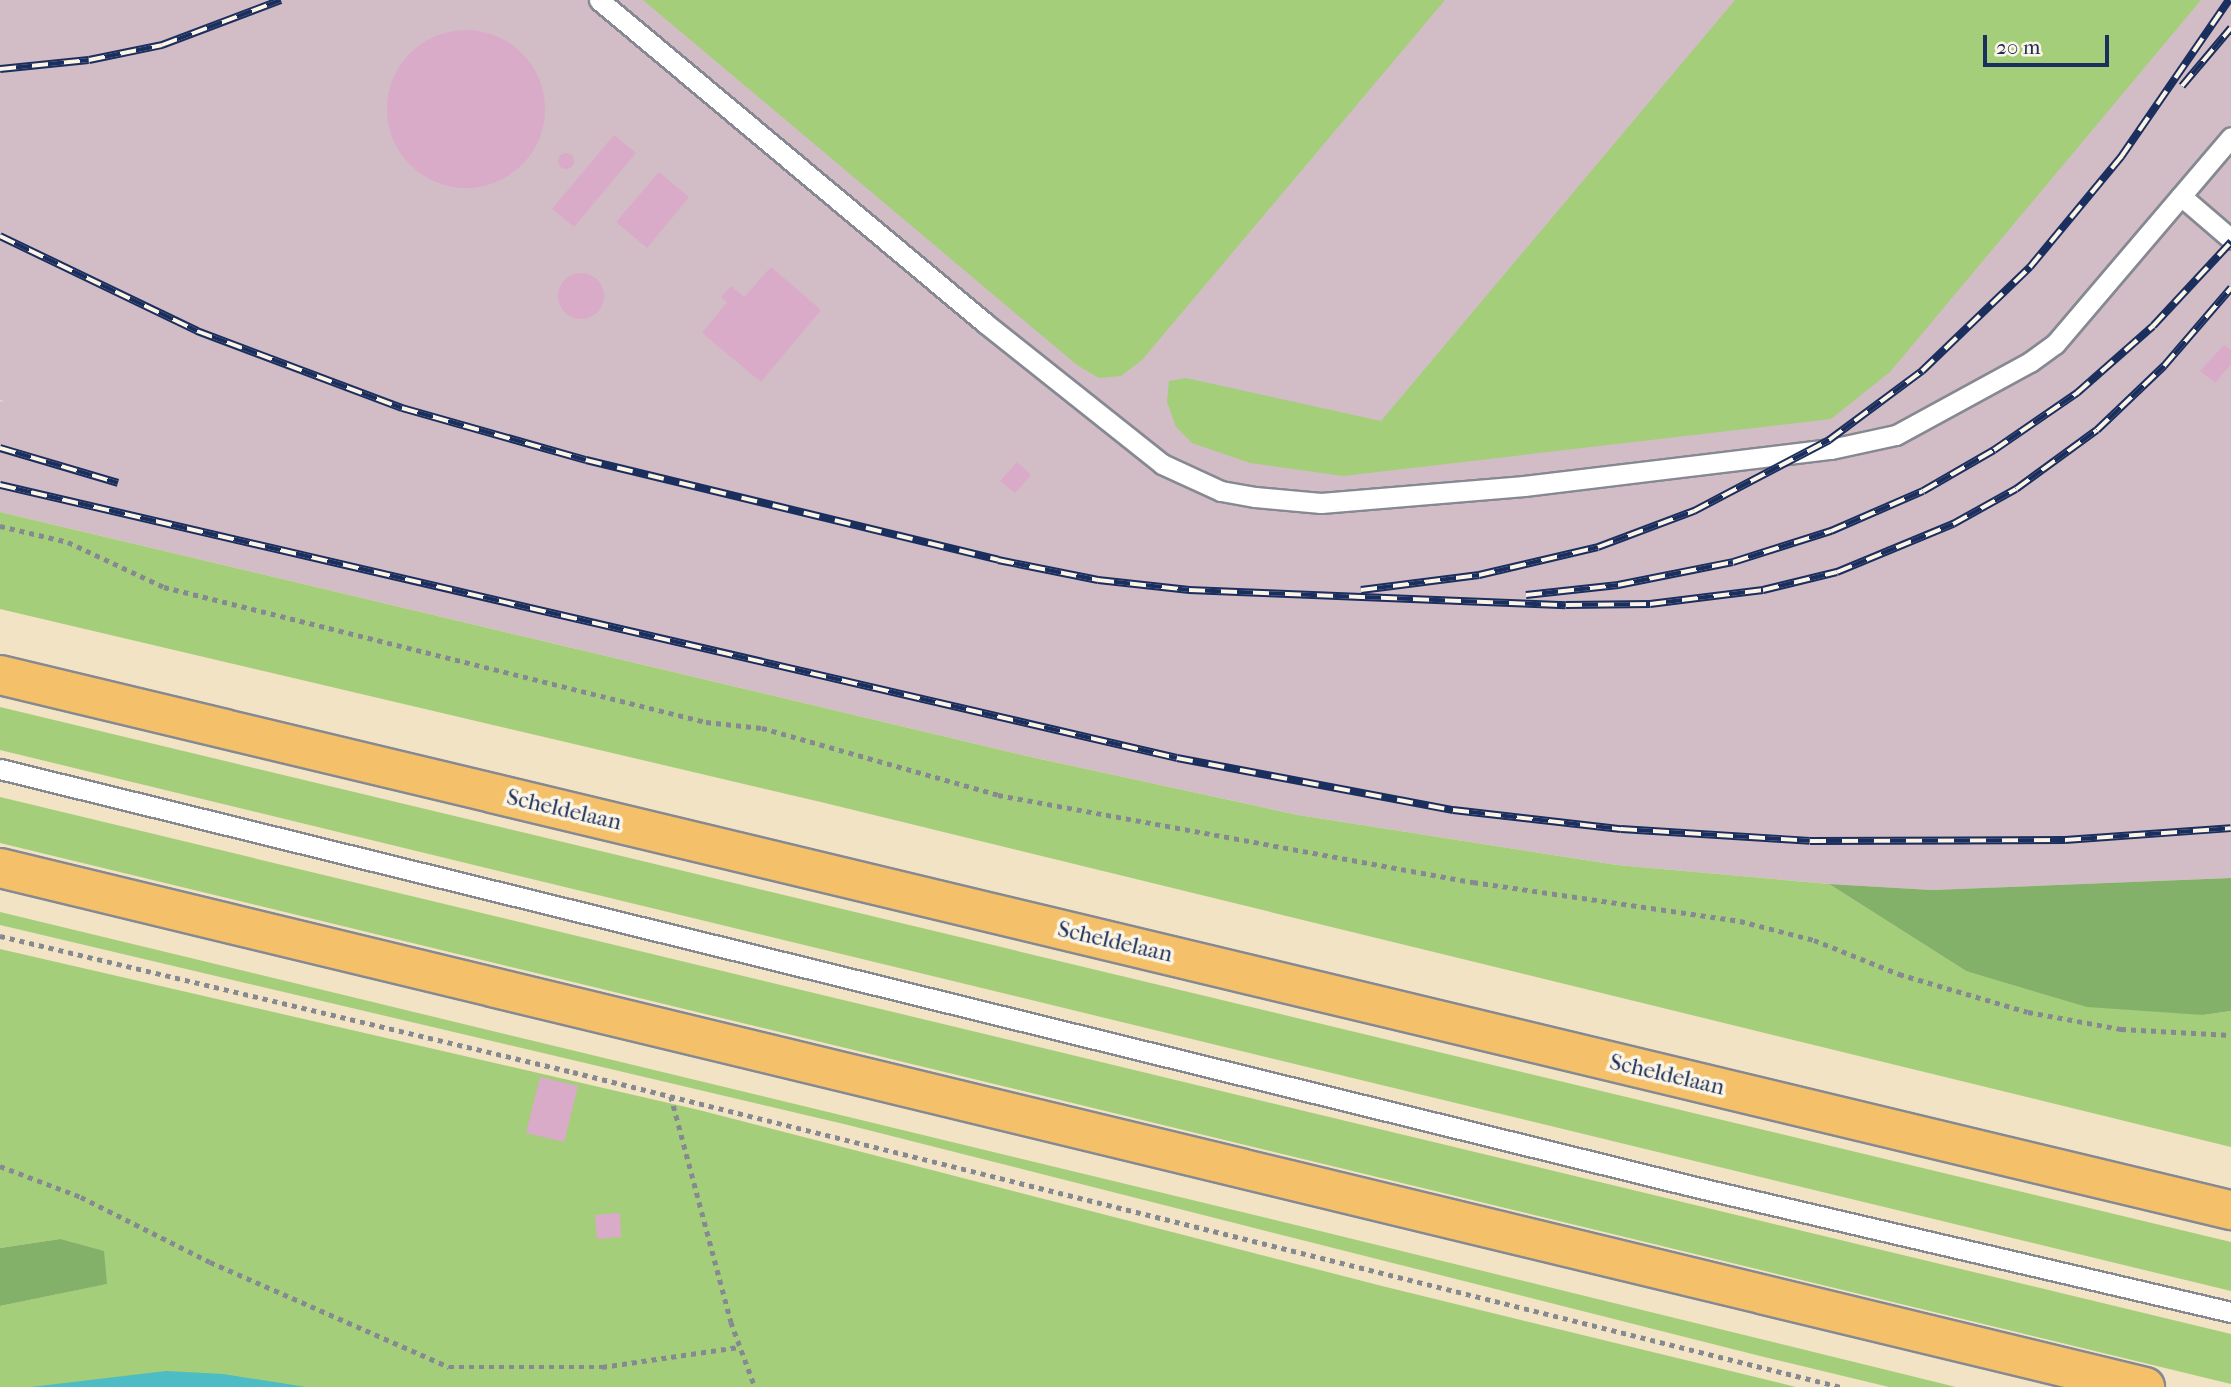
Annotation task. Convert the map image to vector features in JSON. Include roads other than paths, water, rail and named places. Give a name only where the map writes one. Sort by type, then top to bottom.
[{"type":"main road","name":"Scheldelaan","points":[[0,675],[2231,1210]]},
{"type":"main road","points":[[0,867],[2145,1387]]},
{"type":"lane","points":[[600,0],[985,323],[1161,464],[1221,491],[1289,501],[1321,503],[1584,480],[1832,449],[1896,435],[2055,344],[2231,137]]},
{"type":"lane","points":[[2181,196],[2231,239]]},
{"type":"lane","points":[[0,769],[1701,1188],[2231,1312]]},
{"type":"water","points":[[166,1371],[223,1374],[306,1387],[31,1387]]},
{"type":"railway","points":[[0,69],[89,60],[162,45],[281,0]]},
{"type":"railway","points":[[1361,590],[1479,575],[1598,547],[1694,511],[1829,440],[1922,371],[2030,267],[2121,157],[2229,0]]},
{"type":"railway","points":[[2182,86],[2231,28]]},
{"type":"railway","points":[[0,236],[197,331],[402,408],[586,460],[998,560],[1098,580],[1189,590],[1566,605],[1650,604],[1763,590],[1837,572],[1953,524],[2016,489],[2097,430],[2164,366],[2231,288]]},
{"type":"railway","points":[[1526,595],[1618,585],[1733,562],[1831,531],[1923,491],[1994,450],[2077,393],[2153,326],[2231,242]]},
{"type":"railway","points":[[0,448],[118,483]]},
{"type":"railway","points":[[0,485],[1177,758],[1453,810],[1621,829],[1810,841],[2065,840],[2231,828]]}]
